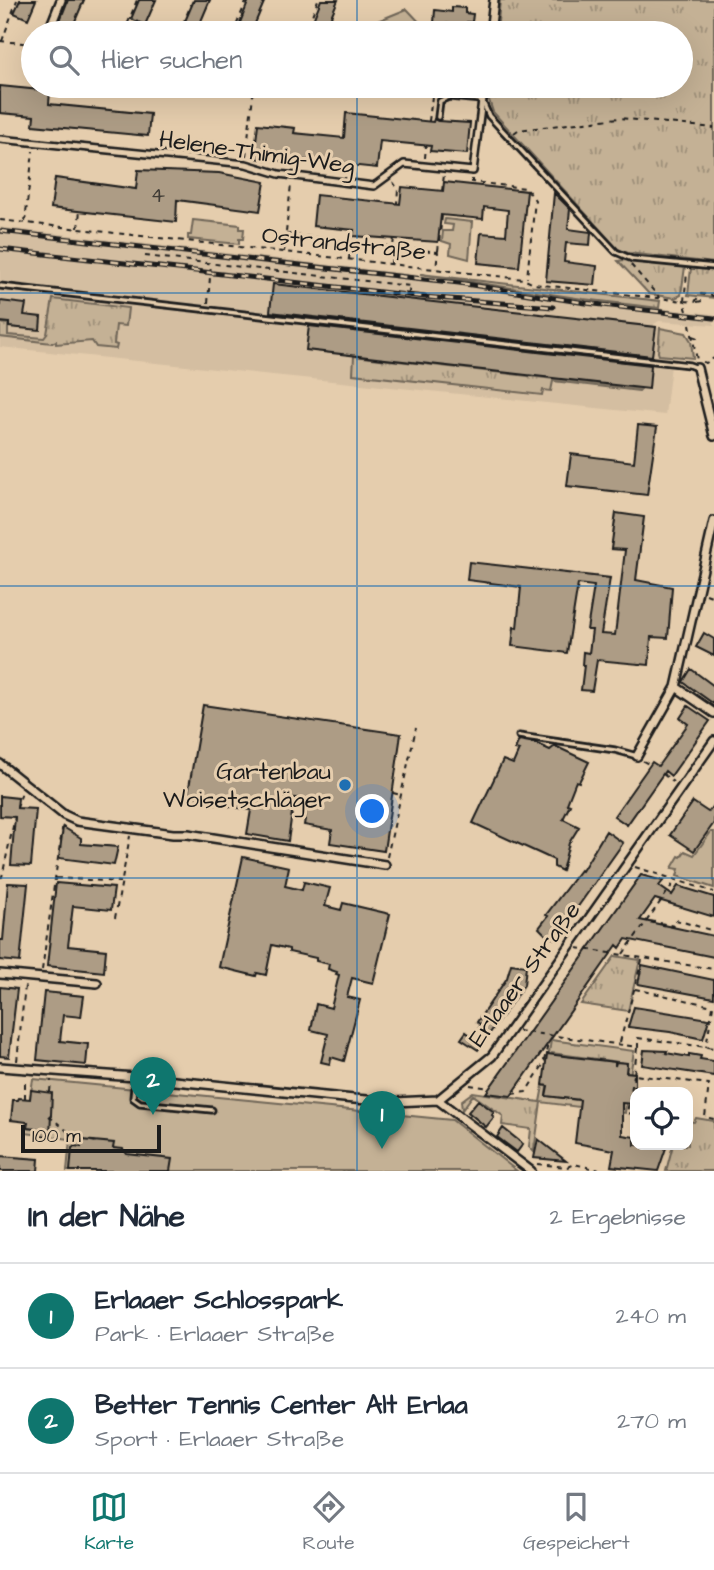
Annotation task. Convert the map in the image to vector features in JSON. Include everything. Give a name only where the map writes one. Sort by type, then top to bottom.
[{"type":"street","points":[[53,21],[61,0]]},
{"type":"street","points":[[491,21],[494,0]]},
{"type":"street","points":[[473,171],[482,100]]},
{"type":"street","name":"Helene-Thimig-Weg","points":[[0,139],[246,164],[292,176],[374,186],[404,164],[473,171]]},
{"type":"street","points":[[697,364],[714,436]]},
{"type":"street","points":[[637,756],[676,687],[714,521]]},
{"type":"street","points":[[676,687],[714,713]]},
{"type":"street","name":"Erlaaer Straße","points":[[438,1100],[492,1056],[714,741]]},
{"type":"street","points":[[0,764],[64,815],[77,821],[188,834],[385,865]]},
{"type":"street","points":[[0,974],[97,983]]},
{"type":"street","points":[[0,1067],[135,1077],[354,1099],[394,1102],[438,1100],[529,1169]]},
{"type":"lane","points":[[439,117],[440,101],[447,98]]},
{"type":"lane","points":[[462,98],[482,100],[489,116],[607,243],[623,256],[636,260],[714,267]]},
{"type":"lane","points":[[0,286],[697,364]]},
{"type":"lane","points":[[519,736],[615,750],[637,756]]},
{"type":"lane","points":[[135,1077],[133,1098],[140,1103],[212,1110]]},
{"type":"path","points":[[17,0],[1,41],[21,43]]},
{"type":"path","points":[[129,21],[137,0]]},
{"type":"path","points":[[184,21],[193,0]]},
{"type":"path","points":[[238,21],[247,0]]},
{"type":"path","points":[[310,21],[318,0]]},
{"type":"path","points":[[246,164],[253,98]]},
{"type":"path","points":[[429,121],[432,98]]},
{"type":"path","points":[[509,136],[518,130],[619,118],[714,128]]},
{"type":"path","points":[[25,223],[34,144]]},
{"type":"path","points":[[424,166],[426,146]]},
{"type":"path","points":[[442,191],[444,168]]},
{"type":"path","points":[[473,171],[472,182],[526,188],[535,200],[526,281]]},
{"type":"path","points":[[389,175],[398,189],[397,203]]},
{"type":"path","points":[[284,253],[292,176]]},
{"type":"path","points":[[78,229],[80,211]]},
{"type":"path","points":[[436,270],[442,216]]},
{"type":"path","name":"Ostrandstraße","points":[[0,220],[684,301],[706,300]]},
{"type":"path","points":[[349,260],[352,230]]},
{"type":"path","points":[[286,234],[438,252]]},
{"type":"path","points":[[391,265],[394,238]]},
{"type":"path","points":[[145,256],[410,286],[408,298]]},
{"type":"path","points":[[623,256],[660,298]]},
{"type":"path","points":[[207,311],[211,264]]},
{"type":"path","points":[[687,311],[684,301],[688,265]]},
{"type":"path","points":[[695,302],[700,294],[714,296]]},
{"type":"path","points":[[700,302],[705,306]]},
{"type":"path","points":[[690,324],[697,364],[714,358]]},
{"type":"path","points":[[694,336],[702,333]]},
{"type":"path","points":[[694,336],[701,339]]},
{"type":"path","points":[[385,865],[416,728]]},
{"type":"path","points":[[663,774],[682,788]]},
{"type":"path","points":[[17,808],[25,784]]},
{"type":"path","points":[[393,793],[402,795]]},
{"type":"path","points":[[41,978],[64,815]]},
{"type":"path","points":[[0,877],[15,817]]},
{"type":"path","points":[[115,918],[131,828]]},
{"type":"path","points":[[627,865],[714,892]]},
{"type":"path","points":[[55,878],[121,882]]},
{"type":"path","points":[[622,955],[676,880]]},
{"type":"path","points":[[649,921],[674,926],[676,920],[714,931]]},
{"type":"path","points":[[569,946],[714,969]]},
{"type":"path","points":[[619,1043],[642,959]]},
{"type":"path","points":[[16,1069],[27,976]]},
{"type":"path","points":[[635,989],[713,1006],[706,1047]]},
{"type":"path","points":[[510,1030],[638,1047]]},
{"type":"path","points":[[512,1094],[526,1092],[538,1074],[549,1035]]},
{"type":"path","points":[[627,1086],[632,1087],[638,1038],[714,1048]]},
{"type":"path","points":[[25,1098],[26,1070]]},
{"type":"path","points":[[50,1092],[52,1072]]},
{"type":"path","points":[[538,1074],[544,1075]]},
{"type":"path","points":[[634,1075],[709,1084],[705,1118],[714,1119]]},
{"type":"path","points":[[459,1082],[489,1088]]},
{"type":"path","points":[[630,1097],[627,1113],[630,1113]]},
{"type":"path","points":[[50,1116],[77,1139],[98,1142]]},
{"type":"path","points":[[529,1169],[532,1163],[567,1167],[574,1164],[604,1171]]},
{"type":"shaded area","points":[[0,227],[421,275],[583,299],[714,314],[714,325],[659,321],[654,324],[654,327],[660,328],[658,353],[672,357],[665,415],[0,347]]},
{"type":"green space","points":[[500,0],[714,0],[714,263],[628,253],[618,249],[493,112],[489,100],[693,98],[693,21],[498,21]]},
{"type":"green space","points":[[407,9],[418,21],[377,21]]},
{"type":"green space","points":[[445,219],[472,222],[469,259],[450,254],[451,244],[442,241],[443,231],[452,231],[453,225],[444,224]]},
{"type":"green space","points":[[193,220],[240,225],[240,229],[244,229],[243,239],[239,239],[239,244],[188,239]]},
{"type":"green space","points":[[618,261],[685,267],[681,295],[675,298],[649,294]]},
{"type":"green space","points":[[691,268],[714,270],[714,298],[688,295]]},
{"type":"green space","points":[[420,274],[660,301],[659,308]]},
{"type":"green space","points":[[53,299],[128,308],[126,326],[116,325],[116,349],[96,347],[92,341],[56,344],[56,341],[52,343],[0,337],[0,323],[8,324],[8,335],[44,338]]},
{"type":"green space","points":[[660,328],[686,333],[691,341],[693,358],[659,355]]},
{"type":"green space","points":[[354,356],[641,389],[639,391],[553,381],[551,391],[543,390],[542,395],[353,374]]},
{"type":"green space","points":[[711,832],[714,832],[714,888],[677,876],[679,869],[672,868],[685,851],[694,855]]},
{"type":"green space","points":[[615,956],[640,960],[628,1011],[581,1004]]},
{"type":"green space","points":[[551,1040],[634,1051],[630,1076],[626,1075],[627,1063],[552,1053],[548,1059]]},
{"type":"green space","points":[[33,1079],[452,1120],[517,1171],[67,1171],[70,1139],[25,1133]]},
{"type":"green space","points":[[543,1086],[547,1086],[546,1096],[622,1106],[623,1095],[627,1096],[625,1113],[541,1102],[534,1152],[529,1147],[531,1129],[502,1125],[503,1116],[473,1095],[462,1110],[461,1101],[473,1092],[540,1102]]},
{"type":"green space","points":[[696,1118],[714,1121],[714,1171],[666,1171],[672,1150],[693,1150]]},
{"type":"building","points":[[20,0],[36,0],[28,19],[14,13]]},
{"type":"building","points":[[68,0],[84,0],[75,21],[60,21]]},
{"type":"building","points":[[139,0],[156,0],[147,21],[131,19]]},
{"type":"building","points":[[194,0],[210,0],[201,21],[185,21]]},
{"type":"building","points":[[249,0],[265,0],[256,21],[241,21]]},
{"type":"building","points":[[321,0],[338,0],[329,21],[313,21]]},
{"type":"building","points":[[452,7],[465,8],[465,13],[473,14],[472,21],[434,21],[435,10],[452,12]]},
{"type":"building","points":[[0,86],[21,88],[21,98],[49,98],[49,104],[150,114],[148,136],[33,125],[34,116],[0,113]]},
{"type":"building","points":[[346,113],[470,123],[467,154],[430,151],[431,146],[380,141],[377,168],[254,158],[258,124],[295,128],[294,133],[344,138]]},
{"type":"building","points":[[138,170],[219,173],[265,182],[260,211],[177,200],[176,222],[51,208],[55,178],[136,189]]},
{"type":"building","points":[[444,182],[527,191],[519,267],[478,263],[481,233],[506,235],[508,210],[484,207],[483,219],[441,215],[438,242],[353,236],[354,230],[313,226],[316,195],[400,204],[402,187],[443,191]]},
{"type":"building","points":[[554,193],[570,209],[568,229],[591,232],[590,245],[566,243],[564,262],[597,266],[595,285],[546,281]]},
{"type":"building","points":[[273,284],[656,327],[652,356],[270,312]]},
{"type":"building","points":[[0,301],[26,304],[24,315],[41,317],[40,330],[9,327],[9,323],[0,322]]},
{"type":"building","points":[[309,326],[651,365],[649,389],[306,350]]},
{"type":"building","points":[[638,425],[657,427],[647,495],[567,486],[571,454],[634,462]]},
{"type":"building","points":[[616,513],[644,517],[636,580],[672,587],[668,638],[651,637],[649,665],[597,660],[592,691],[581,690],[583,652],[589,653],[592,630],[587,630],[594,586],[578,584],[567,653],[512,646],[514,627],[517,628],[521,587],[467,580],[469,562],[610,578],[601,634],[615,635],[625,550],[611,549]]},
{"type":"building","points":[[704,633],[714,639],[714,656],[696,647]]},
{"type":"building","points":[[691,669],[714,686],[714,704],[683,682]]},
{"type":"building","points":[[203,705],[401,734],[384,851],[330,843],[332,830],[304,825],[308,800],[294,798],[288,841],[247,834],[251,810],[187,799]]},
{"type":"building","points":[[688,706],[710,721],[671,776],[665,771],[627,825],[614,816],[652,762],[658,766],[688,724],[680,718]]},
{"type":"building","points":[[519,740],[550,750],[555,746],[589,762],[579,782],[576,781],[563,819],[579,827],[569,843],[562,871],[554,867],[554,860],[473,823],[503,760],[513,764],[519,750],[515,749]]},
{"type":"building","points":[[0,796],[18,798],[17,808],[36,809],[31,866],[11,865],[15,817],[0,816]]},
{"type":"building","points":[[693,802],[708,812],[714,804],[714,823],[694,851],[670,835]]},
{"type":"building","points":[[63,827],[81,838],[81,844],[118,847],[114,865],[59,858]]},
{"type":"building","points":[[606,831],[623,843],[555,939],[550,936],[549,938],[539,928],[548,916],[546,915],[580,870],[582,871]]},
{"type":"building","points":[[243,857],[289,867],[285,886],[302,890],[304,882],[330,888],[325,906],[341,910],[343,903],[390,914],[373,983],[352,978],[347,997],[360,1000],[344,1061],[331,1057],[330,1064],[321,1062],[328,1034],[311,1030],[316,1004],[331,1008],[339,975],[328,969],[329,964],[272,945],[266,975],[257,973],[256,976],[219,967]]},
{"type":"building","points":[[641,875],[663,881],[659,886],[672,895],[678,886],[714,897],[714,917],[655,899],[640,920],[714,936],[714,957],[626,939],[620,948],[617,945],[511,1096],[486,1093]]},
{"type":"building","points":[[8,883],[28,884],[20,962],[0,960]]},
{"type":"building","points":[[56,883],[114,888],[111,910],[73,906],[68,946],[106,950],[104,972],[47,966]]},
{"type":"building","points":[[511,964],[526,966],[524,985],[478,1050],[461,1039],[466,1032],[473,1037],[481,1025],[477,1022],[507,978]]},
{"type":"building","points":[[642,965],[714,980],[714,998],[638,984]]},
{"type":"building","points":[[0,987],[17,989],[9,1057],[0,1056]]},
{"type":"building","points":[[44,992],[84,996],[81,1017],[63,1015],[60,1041],[88,1044],[86,1065],[37,1060]]},
{"type":"building","points":[[634,1007],[709,1019],[703,1039],[628,1027]]},
{"type":"building","points":[[644,1050],[667,1051],[666,1053],[689,1057],[689,1054],[701,1056],[700,1059],[714,1061],[714,1076],[642,1065]]},
{"type":"building","points":[[547,1054],[615,1062],[615,1066],[616,1062],[627,1063],[626,1072],[635,1073],[635,1087],[630,1087],[630,1104],[622,1103],[622,1135],[630,1136],[630,1150],[665,1150],[658,1171],[611,1166],[614,1150],[575,1143],[580,1100],[546,1096],[548,1086],[543,1085]]},
{"type":"building","points":[[31,1090],[52,1093],[50,1136],[36,1135],[36,1129],[27,1128],[28,1122],[11,1120],[13,1100],[30,1099]]},
{"type":"building","points":[[478,1100],[494,1112],[494,1117],[486,1127],[468,1112]]},
{"type":"building","points":[[503,1128],[523,1144],[517,1152],[497,1137]]},
{"type":"building","points":[[538,1139],[566,1161],[534,1158]]},
{"type":"building","points":[[82,1140],[114,1143],[113,1148],[123,1149],[127,1154],[172,1159],[170,1171],[70,1171],[72,1148],[81,1147]]},
{"type":"building","points":[[0,1156],[39,1159],[38,1171],[0,1171]]},
{"type":"railway","points":[[0,231],[459,283],[586,303],[714,318]]},
{"type":"railway","points":[[0,249],[425,297],[553,307]]},
{"type":"place","name":"Gartenbau Woisetschläger","points":[[345,785]]},
{"type":"place","name":"Better Tennis Center Alt Erlaa","points":[[153,1115]]},
{"type":"place","name":"Erlaaer Schlosspark","points":[[382,1149]]}]
